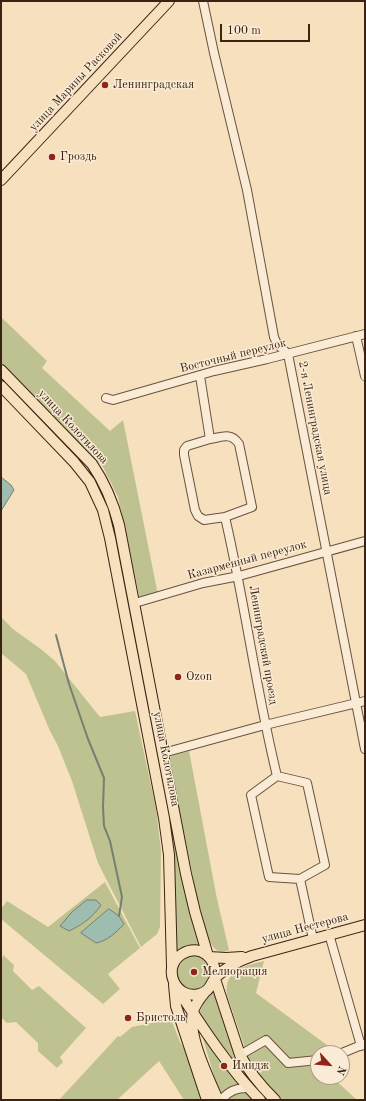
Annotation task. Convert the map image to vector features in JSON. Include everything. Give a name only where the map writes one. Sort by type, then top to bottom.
[{"type":"main road","name":"улица Марины Расковой","points":[[1,180],[169,1]]},
{"type":"main road","name":"улица Колотилова","points":[[1,370],[92,464],[101,478],[112,501],[126,556],[186,874],[195,912],[209,956],[215,966],[215,978],[240,1055],[254,1078],[275,1100]]},
{"type":"main road","name":"улица Колотилова","points":[[1,386],[74,462],[90,482],[102,510],[114,559],[164,818],[169,855],[171,975],[193,1012],[224,1058],[248,1088],[260,1100]]},
{"type":"main road","points":[[114,559],[126,556]]},
{"type":"main road","name":"улица Нестерова","points":[[215,978],[230,966],[252,956],[365,925]]},
{"type":"main road","points":[[172,967],[175,960],[180,955],[187,952],[194,950],[209,956]]},
{"type":"main road","name":"улица Нестерова","points":[[209,956],[226,958],[252,956]]},
{"type":"main road","points":[[215,978],[210,988],[200,998],[193,1012],[192,1024],[193,1034],[220,1100]]},
{"type":"main road","points":[[176,985],[183,993],[191,995],[198,995],[206,992]]},
{"type":"main road","points":[[176,985],[176,1006],[207,1100]]},
{"type":"street","name":"2-я Ленинградская улица","points":[[203,1],[247,190],[274,337],[277,344],[288,354],[365,749]]},
{"type":"street","name":"Восточный переулок","points":[[106,398],[113,400],[214,371],[365,334]]},
{"type":"street","points":[[356,336],[365,376]]},
{"type":"street","points":[[200,376],[210,439]]},
{"type":"street","points":[[226,436],[235,438],[239,444],[252,507],[225,517],[204,520],[198,516],[196,510],[184,450],[187,446],[210,439],[226,436]]},
{"type":"street","name":"Ленинградский проезд","points":[[225,517],[239,576],[265,725],[277,776]]},
{"type":"street","name":"Казарменный переулок","points":[[135,603],[203,583],[239,576],[365,541]]},
{"type":"street","points":[[164,753],[265,725],[365,701]]},
{"type":"street","points":[[277,776],[307,783],[322,850],[325,865],[300,879],[269,877],[254,810],[251,795],[277,776]]},
{"type":"street","points":[[300,879],[313,939]]},
{"type":"street","points":[[329,934],[363,1045],[350,1050]]},
{"type":"street","points":[[240,1055],[266,1040],[288,1063],[310,1061]]},
{"type":"street","points":[[220,1100],[231,1091],[238,1088],[248,1088]]},
{"type":"green space","points":[[1,317],[47,361],[42,368],[110,431],[123,420],[158,595],[140,600],[118,497],[102,465],[80,445],[1,363]]},
{"type":"green space","points":[[1,377],[83,463],[99,485],[110,510],[120,554],[115,555],[96,492],[1,382]]},
{"type":"green space","points":[[122,563],[202,945],[193,946],[176,954],[174,905],[117,564]]},
{"type":"green space","points":[[1,617],[13,629],[55,661],[100,717],[135,711],[156,809],[161,851],[160,927],[157,934],[141,947],[98,863],[72,781],[26,674],[1,653]]},
{"type":"green space","points":[[189,751],[217,899],[229,950],[224,952],[215,949],[210,942],[202,922],[182,825],[170,756]]},
{"type":"green space","points":[[105,882],[140,948],[108,974],[120,989],[103,1004],[1,919],[1,909],[7,901],[48,927]]},
{"type":"green space","points":[[3,955],[14,965],[13,971],[32,990],[39,986],[86,1028],[60,1057],[63,1062],[57,1068],[38,1051],[38,1043],[16,1022],[7,1023],[1,1017],[1,963]]},
{"type":"green space","points":[[190,955],[196,955],[200,956],[207,962],[210,972],[209,979],[203,986],[196,989],[190,989],[186,988],[179,982],[176,975],[176,969],[177,965],[183,958]]},
{"type":"green space","points":[[264,961],[256,993],[327,1045],[310,1045],[310,1085],[341,1085],[357,1100],[281,1100],[263,1080],[250,1063],[227,995],[227,987],[232,975],[237,970]]},
{"type":"green space","points":[[216,986],[229,1031],[272,1100],[266,1100],[250,1083],[199,1014],[204,1001]]},
{"type":"green space","points":[[171,1019],[180,1042],[189,1057],[203,1100],[184,1100],[159,1061],[117,1100],[59,1100],[118,1036],[120,1037],[132,1027]]},
{"type":"green space","points":[[201,1032],[241,1085],[229,1088],[220,1096]]},
{"type":"green space","points":[[241,1092],[250,1094],[254,1100],[228,1100],[231,1095]]},
{"type":"shaded area","points":[[1,477],[11,485],[14,490],[1,511]]},
{"type":"shaded area","points":[[87,900],[96,900],[101,905],[91,917],[69,931],[60,926],[72,912]]},
{"type":"shaded area","points":[[109,909],[119,916],[124,924],[115,933],[96,943],[81,933]]},
{"type":"waterway","points":[[56,635],[69,684],[88,739],[104,778],[104,826],[110,841],[122,897],[119,916]]},
{"type":"place","name":"Ленинградская","points":[[105,85]]},
{"type":"place","name":"Гроздь","points":[[52,157]]},
{"type":"place","name":"Ozon","points":[[178,677]]},
{"type":"place","name":"Мелиорация","points":[[194,972]]},
{"type":"place","name":"Бристоль","points":[[128,1018]]},
{"type":"place","name":"Имидж","points":[[224,1066]]}]
